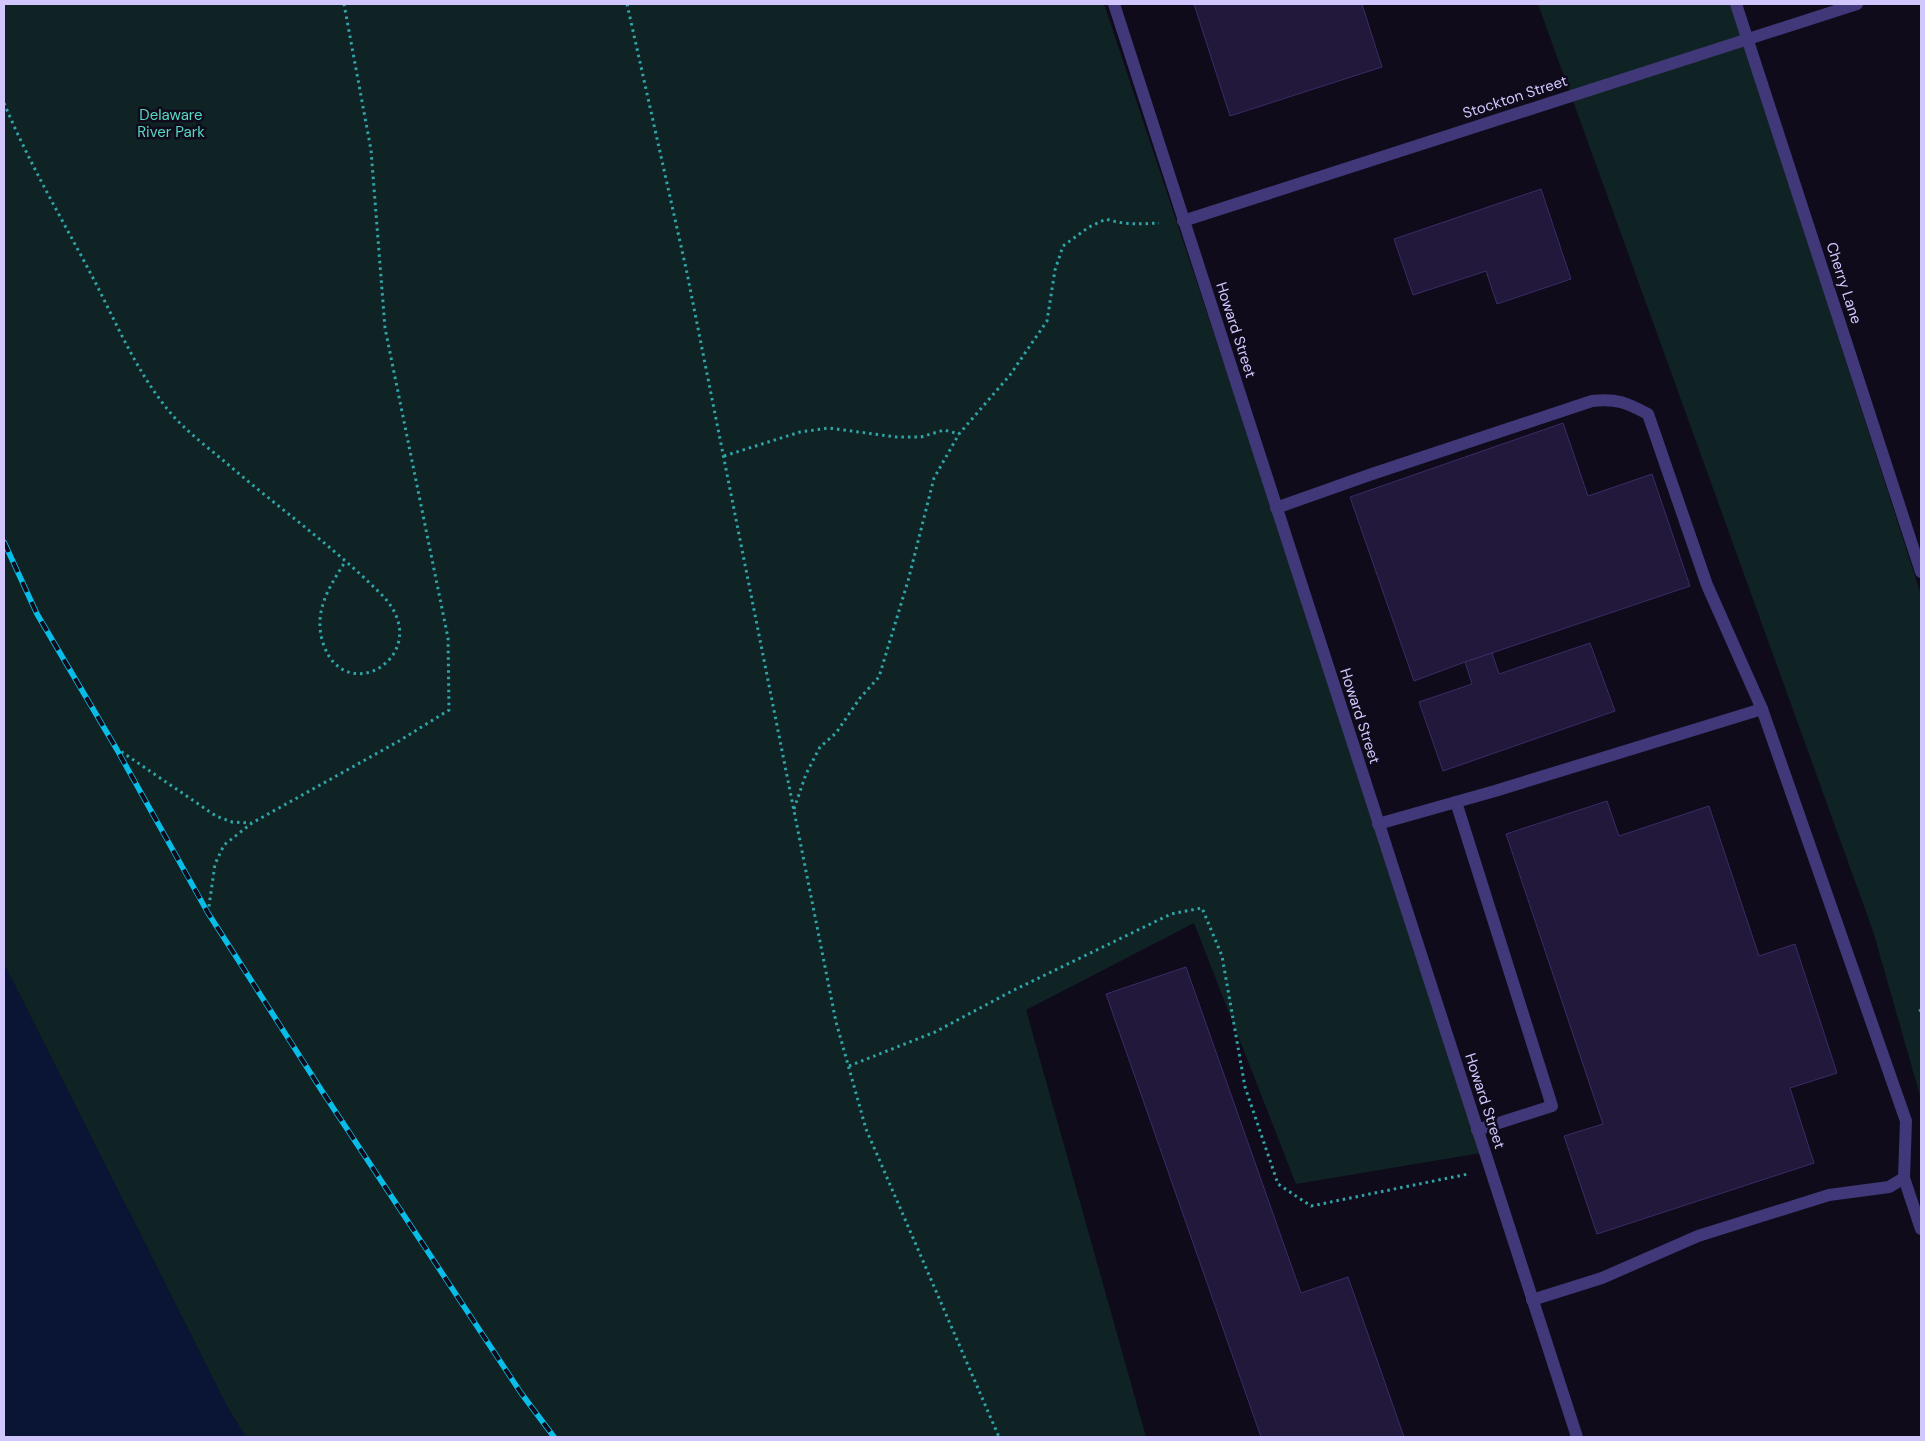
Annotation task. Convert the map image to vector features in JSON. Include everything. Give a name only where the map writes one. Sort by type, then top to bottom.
[{"type":"street","name":"Howard Street","points":[[1114,4],[1576,1437]]},
{"type":"street","name":"Cherry Lane","points":[[1736,4],[1921,572]]},
{"type":"street","name":"Stockton Street","points":[[1183,221],[1857,4]]},
{"type":"street","points":[[1276,508],[1592,401],[1610,399],[1627,403],[1648,414],[1706,585],[1762,709],[1906,1121],[1904,1178],[1921,1229]]},
{"type":"street","points":[[1378,824],[1762,709]]},
{"type":"street","points":[[1456,802],[1552,1106],[1477,1130]]},
{"type":"street","points":[[1532,1300],[1602,1278],[1698,1236],[1829,1195],[1889,1187],[1904,1178]]},
{"type":"path","points":[[208,913],[215,864],[224,845],[252,823],[399,741],[449,710],[448,638],[385,328],[372,150],[344,4]]},
{"type":"path","points":[[627,4],[687,273],[836,1022],[866,1129],[999,1437]]},
{"type":"path","points":[[4,103],[42,182],[148,382],[175,417],[207,447],[251,485],[304,526],[345,562],[383,597],[393,609],[401,635],[395,651],[375,672],[358,674],[342,670],[326,652],[320,634],[320,612],[326,593],[345,562]]},
{"type":"path","points":[[794,809],[806,774],[820,748],[836,733],[860,698],[879,677],[908,581],[934,478],[958,434],[1010,375],[1046,321],[1055,270],[1063,246],[1089,227],[1106,219],[1134,224],[1183,221]]},
{"type":"path","points":[[724,456],[800,432],[829,428],[896,437],[921,437],[944,430],[958,434]]},
{"type":"path","points":[[116,748],[216,816],[232,822],[252,823]]},
{"type":"path","points":[[849,1066],[935,1032],[1012,991],[1171,914],[1202,908],[1222,956],[1245,1087],[1278,1184],[1311,1206],[1490,1169]]},
{"type":"green space","name":"Delaware River Park","points":[[4,4],[1104,4],[1487,1152],[1296,1184],[1194,923],[1026,1010],[1146,1437],[246,1437],[230,1412],[4,964]]},
{"type":"green space","points":[[1538,4],[1731,4],[1921,595],[1921,1099],[1873,931]]},
{"type":"water","points":[[4,964],[230,1412],[246,1437],[4,1437]]},
{"type":"building","points":[[1194,4],[1362,4],[1382,67],[1230,116]]},
{"type":"building","points":[[1541,189],[1571,279],[1497,304],[1486,271],[1413,295],[1394,239]]},
{"type":"building","points":[[1563,423],[1588,496],[1652,474],[1690,586],[1414,681],[1350,497]]},
{"type":"building","points":[[1590,643],[1615,711],[1443,771],[1419,702],[1472,684],[1465,662],[1492,653],[1499,674]]},
{"type":"building","points":[[1607,801],[1619,836],[1709,806],[1759,956],[1795,944],[1837,1073],[1790,1088],[1814,1163],[1597,1234],[1564,1136],[1603,1124],[1506,834]]},
{"type":"building","points":[[1186,967],[1301,1293],[1348,1277],[1404,1437],[1261,1437],[1106,994]]},
{"type":"railway","points":[[4,542],[37,614],[116,748],[208,913],[322,1091],[521,1393],[554,1437]]}]
